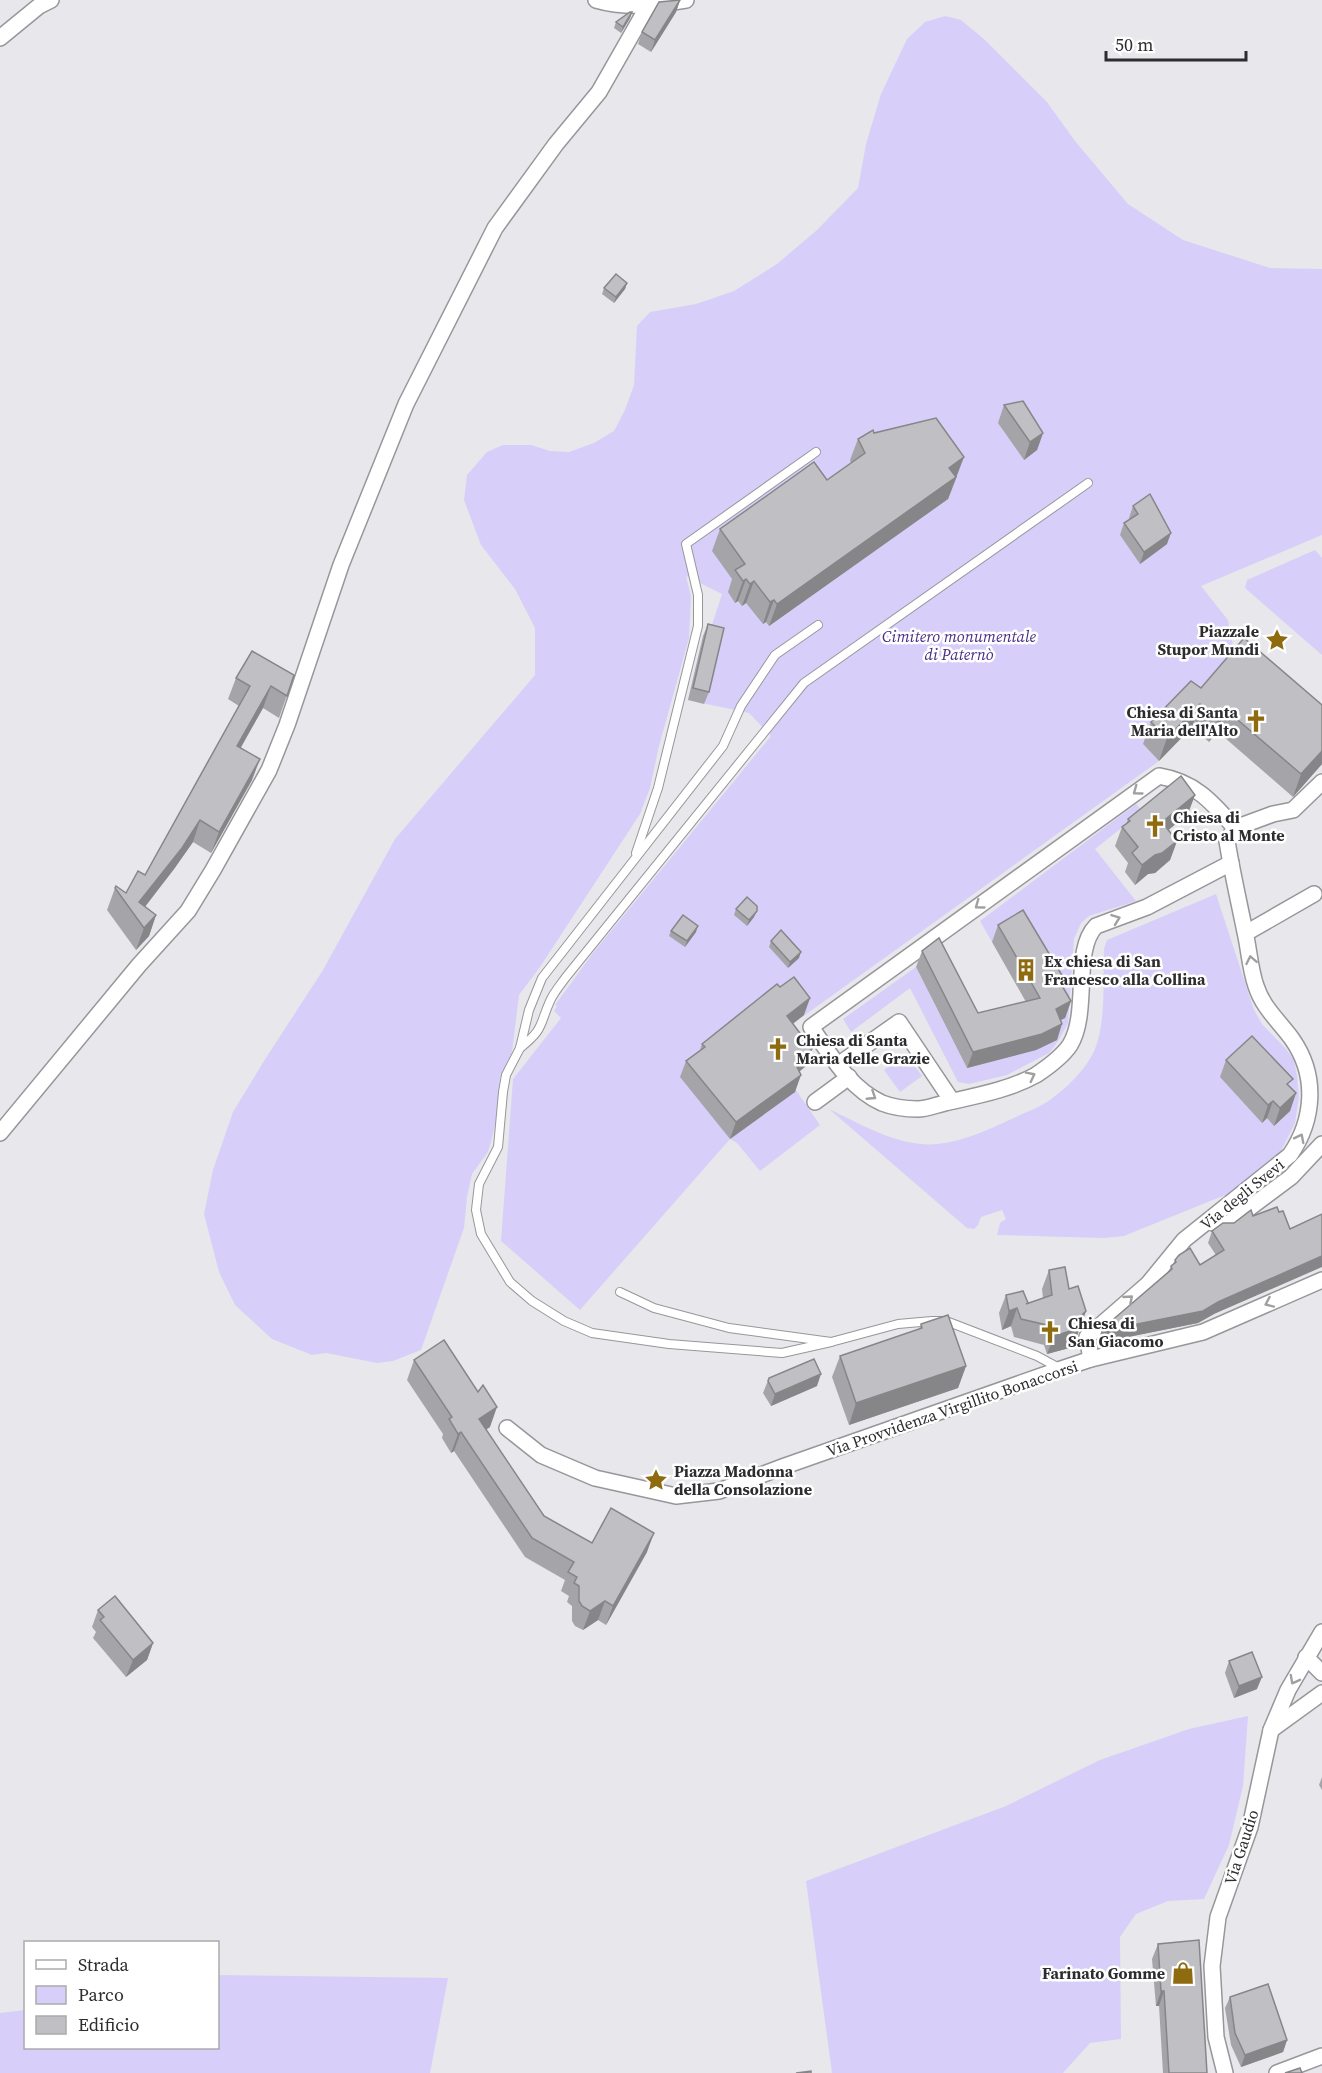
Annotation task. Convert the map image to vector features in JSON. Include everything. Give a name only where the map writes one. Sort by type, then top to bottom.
[{"type":"street","points":[[0,38],[39,6],[51,0]]},
{"type":"street","points":[[596,0],[626,7],[686,0]]},
{"type":"street","points":[[0,1133],[139,965],[188,911],[213,870],[269,770],[287,725],[341,565],[411,393],[495,228],[556,144],[599,93],[648,6]]},
{"type":"street","points":[[1231,863],[1147,908],[1096,926],[1089,935],[1084,950],[1080,1010],[1077,1027],[1070,1044],[1057,1060],[1035,1075],[1005,1088],[919,1109],[882,1103],[861,1089],[849,1077],[811,1027],[1153,779],[1160,776],[1171,778],[1191,786],[1212,802],[1235,828],[1274,814],[1293,810],[1322,782]]},
{"type":"street","name":"Via degli Svevi","points":[[1091,1359],[1087,1337],[1148,1284],[1184,1240],[1290,1155],[1307,1125],[1308,1076],[1304,1060],[1290,1036],[1271,1015],[1256,986],[1227,841],[1235,828]]},
{"type":"street","points":[[1246,933],[1314,894]]},
{"type":"street","points":[[838,1065],[899,1022],[952,1101]]},
{"type":"street","points":[[814,1102],[849,1077]]},
{"type":"street","points":[[1209,1221],[1224,1227],[1291,1177],[1322,1144]]},
{"type":"street","name":"Via Provvidenza Virgillito Bonaccorsi","points":[[507,1428],[541,1455],[595,1478],[676,1496],[718,1491],[1091,1359],[1203,1332],[1322,1280]]},
{"type":"street","name":"Via Gaudio","points":[[1225,2073],[1216,2037],[1212,1966],[1218,1917],[1250,1827],[1271,1730],[1288,1690],[1322,1632]]},
{"type":"street","points":[[1306,1657],[1322,1672]]},
{"type":"street","points":[[1271,1730],[1322,1693]]},
{"type":"street","points":[[1277,2073],[1322,2056]]},
{"type":"lane","points":[[634,860],[658,788],[698,626],[698,595],[686,544],[816,452]]},
{"type":"lane","points":[[520,1048],[536,1035],[550,999],[566,977],[804,682],[1088,483]]},
{"type":"lane","points":[[818,625],[775,656],[741,706],[723,746],[542,978],[529,1010],[520,1048],[506,1075],[498,1147],[479,1184],[476,1210],[482,1234],[510,1282],[540,1306],[564,1321],[592,1333],[669,1344],[782,1353],[898,1324],[932,1320],[946,1321],[1037,1356],[1061,1369]]},
{"type":"lane","points":[[620,1292],[654,1308],[729,1328],[831,1342]]},
{"type":"green space","name":"Cimitero monumentale di Paternò","points":[[945,16],[961,20],[985,40],[1047,102],[1075,141],[1128,204],[1183,240],[1270,268],[1322,269],[1322,535],[1201,586],[1228,620],[1236,660],[1143,744],[1159,761],[791,1025],[789,1080],[820,1125],[760,1171],[737,1143],[730,1139],[580,1310],[501,1241],[513,1079],[561,1018],[554,1011],[557,1006],[555,1005],[593,953],[771,736],[749,713],[688,700],[703,636],[708,637],[722,594],[686,576],[691,596],[689,638],[659,746],[650,788],[640,814],[540,967],[519,995],[512,1052],[500,1078],[498,1111],[493,1134],[488,1152],[472,1174],[464,1228],[421,1350],[393,1361],[377,1363],[326,1353],[312,1355],[272,1339],[235,1305],[219,1272],[204,1214],[213,1170],[233,1112],[323,970],[395,839],[535,675],[535,628],[515,589],[481,545],[464,500],[467,475],[487,452],[503,445],[531,445],[550,451],[569,452],[594,443],[614,431],[634,385],[637,326],[650,312],[696,304],[734,291],[777,264],[817,230],[858,188],[866,144],[881,94],[907,39],[925,22]]},
{"type":"green space","points":[[1315,550],[1322,558],[1322,655],[1245,588],[1247,580]]},
{"type":"green space","points":[[1136,804],[1143,811],[1095,849],[1136,901],[1089,916],[1081,923],[1074,939],[1068,1023],[1049,1053],[1007,1075],[969,1084],[958,1082],[910,988],[851,1032],[843,1019],[916,967],[967,1068],[1036,1050],[1056,1040],[1017,927],[992,942],[980,921]]},
{"type":"green space","points":[[1216,894],[1254,1010],[1262,1024],[1294,1060],[1299,1097],[1295,1123],[1281,1151],[1230,1193],[1124,1236],[1103,1238],[997,1235],[1000,1223],[1006,1219],[1002,1210],[981,1217],[974,1229],[967,1228],[829,1109],[891,1137],[913,1143],[941,1144],[969,1137],[1041,1106],[1075,1078],[1095,1049],[1101,1026],[1104,949],[1107,940]]},
{"type":"green space","points":[[906,1054],[922,1076],[900,1092],[884,1070]]},
{"type":"green space","points":[[1248,1716],[1243,1786],[1229,1845],[1204,1899],[1168,1901],[1136,1914],[1120,1937],[1121,2039],[1090,2043],[1063,2073],[832,2073],[806,1881],[1006,1806],[1100,1760],[1189,1729]]},
{"type":"green space","points":[[219,1975],[448,1978],[430,2073],[0,2073],[0,2013],[24,2010],[24,2049],[219,2049]]},
{"type":"building","points":[[680,0],[655,40],[642,32],[659,2]]},
{"type":"building","points":[[632,12],[623,27],[616,22]]},
{"type":"building","points":[[616,274],[627,283],[616,297],[604,288]]},
{"type":"building","points":[[1023,401],[1043,433],[1030,442],[1004,405]]},
{"type":"building","points":[[936,418],[964,457],[949,468],[956,477],[777,604],[774,600],[770,602],[754,581],[750,584],[746,579],[743,581],[735,570],[745,564],[720,529],[814,462],[827,480],[865,453],[858,439],[873,430],[874,433]]},
{"type":"building","points":[[1150,494],[1171,533],[1144,552],[1124,523],[1138,514],[1133,506]]},
{"type":"building","points":[[708,624],[724,628],[709,692],[693,688]]},
{"type":"building","points":[[1244,638],[1322,705],[1322,751],[1301,774],[1225,709],[1218,719],[1200,704],[1167,738],[1151,722],[1191,681],[1201,688]]},
{"type":"building","points":[[252,651],[294,675],[287,696],[271,686],[237,746],[260,759],[219,832],[200,820],[182,848],[139,902],[156,915],[144,928],[115,888],[116,886],[126,893],[138,871],[145,875],[250,686],[236,678]]},
{"type":"building","points":[[1181,776],[1195,795],[1162,822],[1177,841],[1142,865],[1132,853],[1138,847],[1122,827],[1130,821],[1128,819]]},
{"type":"building","points":[[747,897],[757,906],[757,911],[749,920],[736,909]]},
{"type":"building","points":[[1023,910],[1066,982],[1061,984],[1071,1001],[1056,1009],[1062,1024],[1042,1034],[973,1052],[922,951],[939,938],[978,1013],[1040,998],[998,925]]},
{"type":"building","points":[[683,915],[698,926],[687,941],[671,931]]},
{"type":"building","points":[[781,930],[801,952],[790,962],[771,941]]},
{"type":"building","points":[[794,977],[810,998],[787,1016],[812,1049],[795,1063],[801,1075],[736,1122],[686,1061],[705,1047],[702,1044],[777,984],[780,987]]},
{"type":"building","points":[[1252,1036],[1293,1079],[1287,1084],[1296,1093],[1280,1108],[1273,1101],[1268,1105],[1226,1060]]},
{"type":"building","points":[[1277,1207],[1279,1212],[1283,1211],[1290,1229],[1322,1214],[1322,1256],[1218,1302],[1203,1311],[1102,1331],[1172,1269],[1171,1266],[1179,1255],[1190,1248],[1200,1265],[1224,1250],[1212,1231],[1223,1223],[1234,1223],[1251,1210],[1253,1216]]},
{"type":"building","points":[[1065,1267],[1069,1289],[1078,1286],[1086,1311],[1078,1319],[1080,1328],[1054,1336],[1051,1326],[1021,1319],[1017,1308],[1009,1311],[1006,1295],[1023,1291],[1028,1303],[1026,1304],[1052,1295],[1049,1270]]},
{"type":"building","points":[[948,1315],[966,1366],[856,1403],[840,1356],[922,1328],[921,1324]]},
{"type":"building","points":[[444,1340],[478,1392],[483,1385],[497,1407],[479,1419],[544,1516],[592,1543],[611,1508],[654,1533],[613,1606],[605,1601],[590,1611],[582,1606],[579,1601],[579,1586],[574,1583],[577,1577],[568,1572],[574,1562],[532,1538],[461,1432],[458,1434],[449,1419],[452,1417],[414,1360]]},
{"type":"building","points":[[814,1359],[821,1374],[775,1394],[768,1381],[769,1378]]},
{"type":"building","points":[[115,1596],[153,1643],[133,1660],[100,1620],[104,1617],[98,1610]]},
{"type":"building","points":[[1252,1652],[1262,1677],[1239,1686],[1229,1661]]},
{"type":"building","points":[[1199,1940],[1207,2073],[1169,2073],[1164,1991],[1161,1991],[1158,1944]]},
{"type":"building","points":[[1268,1984],[1287,2040],[1245,2055],[1235,2033],[1230,1997]]},
{"type":"building","points":[[1300,2068],[1302,2073],[1285,2073]]},
{"type":"place","name":"Piazzale Stupor Mundi","points":[[1277,640]]},
{"type":"place","name":"Chiesa di Santa Maria dell'Alto","points":[[1256,721]]},
{"type":"place","name":"Chiesa di Cristo al Monte","points":[[1155,826]]},
{"type":"place","name":"Ex chiesa di San Francesco alla Collina","points":[[1026,970]]},
{"type":"place","name":"Chiesa di Santa Maria delle Grazie","points":[[778,1049]]},
{"type":"place","name":"Chiesa di San Giacomo","points":[[1050,1332]]},
{"type":"place","name":"Piazza Madonna della Consolazione","points":[[656,1480]]},
{"type":"place","name":"Farinato Gomme","points":[[1183,1973]]}]
